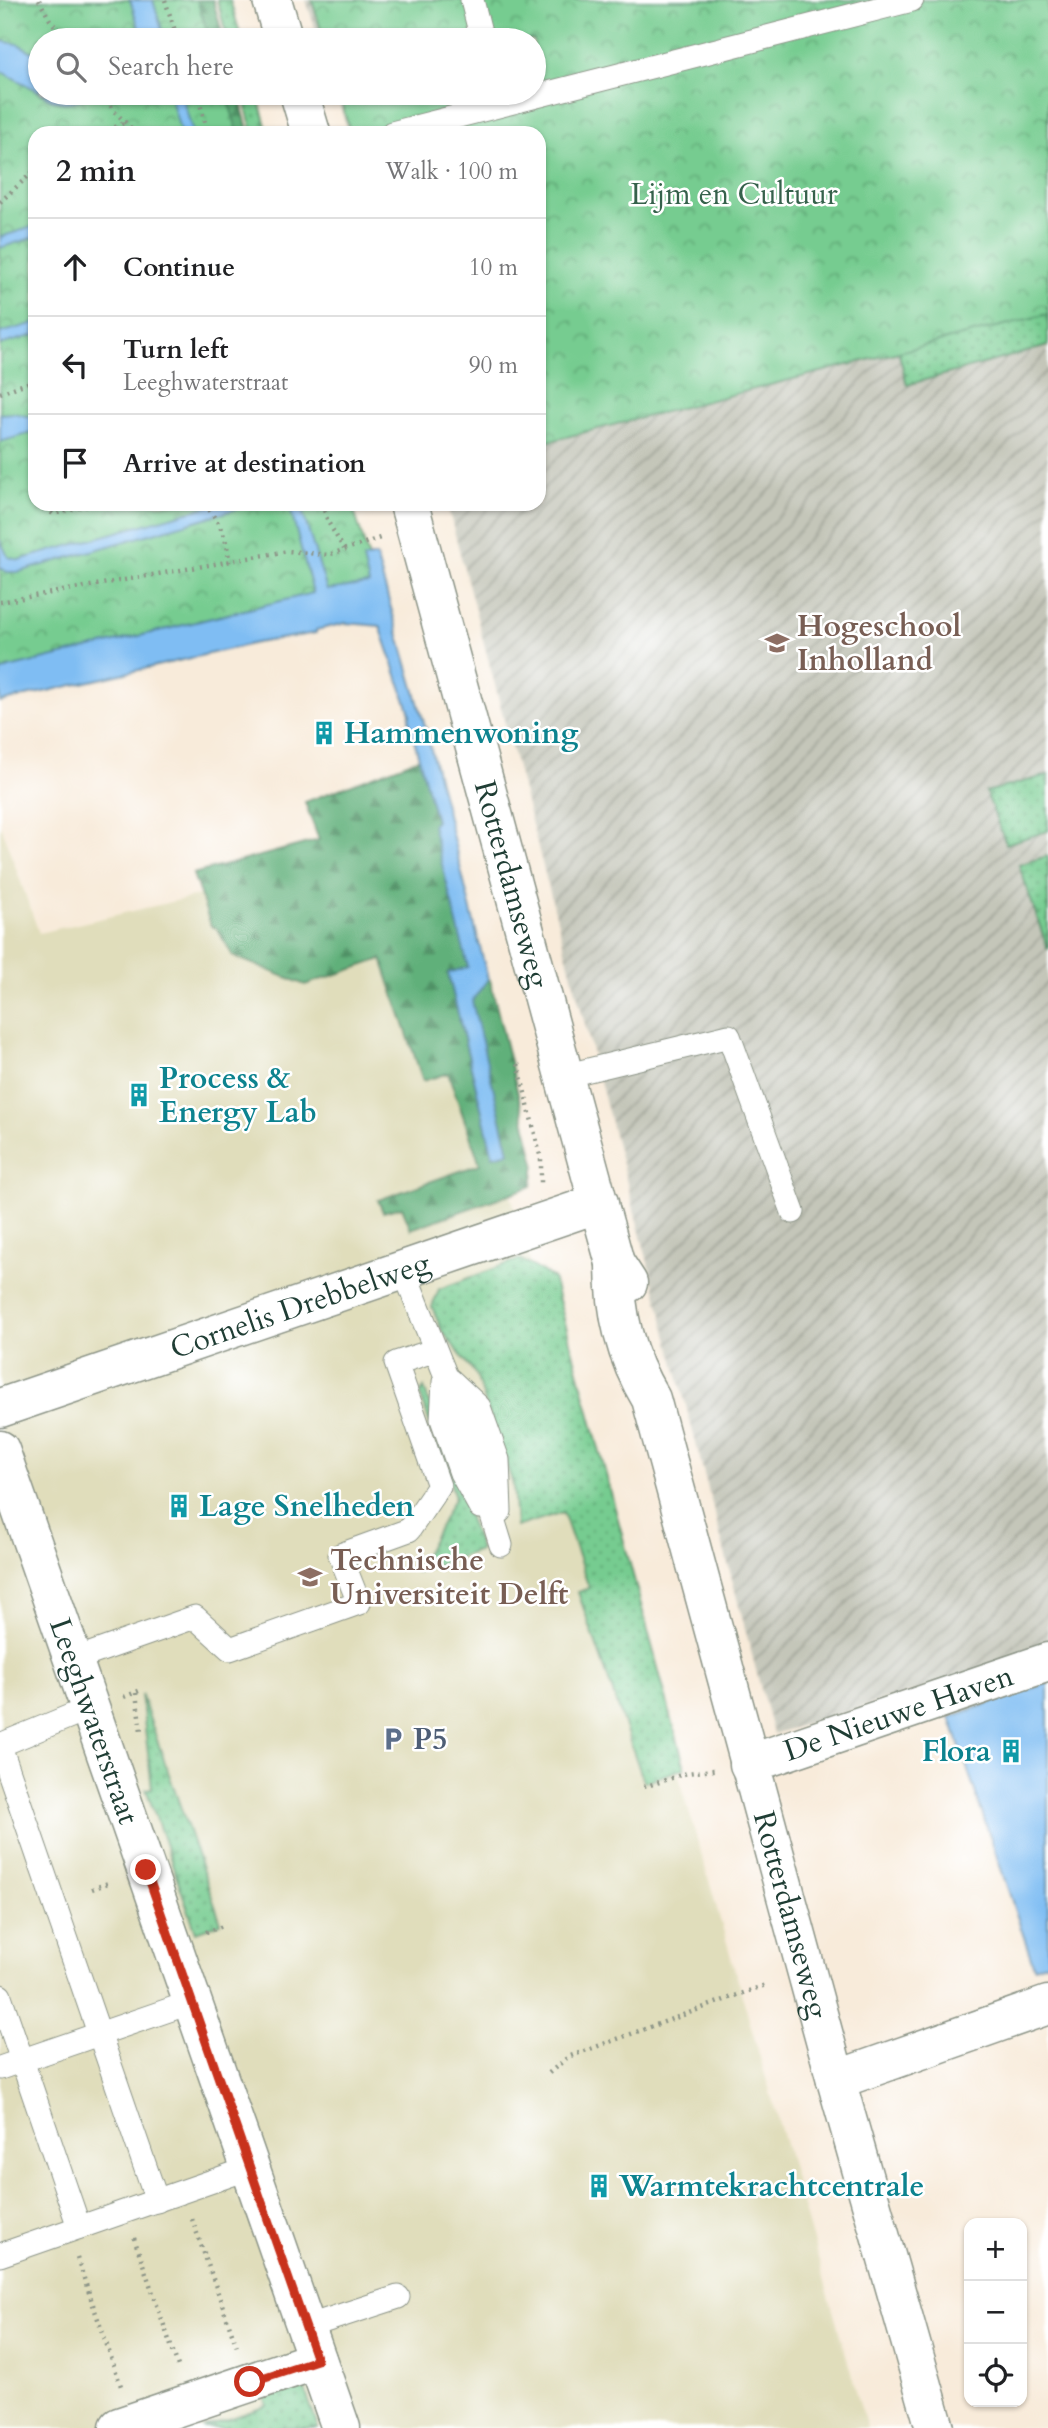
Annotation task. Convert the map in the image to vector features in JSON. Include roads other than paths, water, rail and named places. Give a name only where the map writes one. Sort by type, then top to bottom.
[{"type":"street","points":[[272,0],[280,28]]},
{"type":"street","points":[[303,105],[309,126]]},
{"type":"street","name":"Rotterdamseweg","points":[[411,511],[615,1263],[637,1297],[655,1364],[651,1399],[836,2080],[935,2428]]},
{"type":"street","name":"Cornelis Drebbelweg","points":[[0,1408],[598,1203]]},
{"type":"street","name":"Leeghwaterstraat","points":[[0,1450],[341,2428]]},
{"type":"street","name":"De Nieuwe Haven","points":[[749,1764],[1048,1662]]},
{"type":"street","points":[[836,2080],[1048,2005]]},
{"type":"street","points":[[123,2426],[250,2382],[311,2344]]},
{"type":"lane","points":[[472,0],[479,28]]},
{"type":"lane","points":[[546,88],[912,0]]},
{"type":"lane","points":[[414,126],[479,105]]},
{"type":"lane","points":[[564,1076],[729,1036],[793,1212]]},
{"type":"lane","points":[[404,1271],[470,1441],[501,1545]]},
{"type":"lane","points":[[73,1660],[195,1617],[230,1649],[359,1603],[340,1555],[409,1530],[439,1486],[396,1363],[433,1351]]},
{"type":"lane","points":[[90,1709],[0,1745],[157,2201]]},
{"type":"lane","points":[[0,1996],[73,2229]]},
{"type":"lane","points":[[0,2068],[192,2001]]},
{"type":"lane","points":[[0,2255],[250,2168]]},
{"type":"lane","points":[[311,2344],[398,2297]]},
{"type":"water","points":[[130,0],[153,0],[161,28],[139,28]]},
{"type":"water","points":[[0,41],[18,44],[28,49],[28,86],[0,71]]},
{"type":"water","points":[[173,105],[185,105],[191,126],[179,126]]},
{"type":"water","points":[[28,228],[28,239],[0,248],[0,237]]},
{"type":"water","points":[[28,325],[28,337],[0,345],[0,333]]},
{"type":"water","points":[[14,413],[28,416],[28,434],[0,442],[0,414]]},
{"type":"water","points":[[191,511],[230,511],[19,572],[7,572],[0,568],[0,540],[8,557],[19,560]]},
{"type":"water","points":[[291,511],[302,511],[327,590],[369,584],[363,559],[376,556],[427,733],[488,979],[472,1001],[509,1152],[493,1156],[448,973],[468,967],[432,825],[436,821],[409,721],[410,713],[380,626],[346,623],[316,630],[316,633],[256,643],[0,702],[0,672],[9,668],[313,593]]},
{"type":"water","points":[[1048,1683],[1048,1962],[1034,1967],[950,1717]]},
{"type":"place","name":"Hogeschool Inholland","points":[[777,643]]},
{"type":"place","name":"Hammenwoning","points":[[324,733]]},
{"type":"place","name":"Process & Energy Lab","points":[[139,1095]]},
{"type":"place","name":"Lage Snelheden","points":[[179,1506]]},
{"type":"place","name":"Technische Universiteit Delft","points":[[310,1577]]},
{"type":"place","name":"P5","points":[[393,1739]]},
{"type":"place","name":"Flora","points":[[1011,1751]]},
{"type":"place","name":"Warmtekrachtcentrale","points":[[599,2186]]},
{"type":"park label","name":"Lijm en Cultuur","points":[[734,194]]}]
